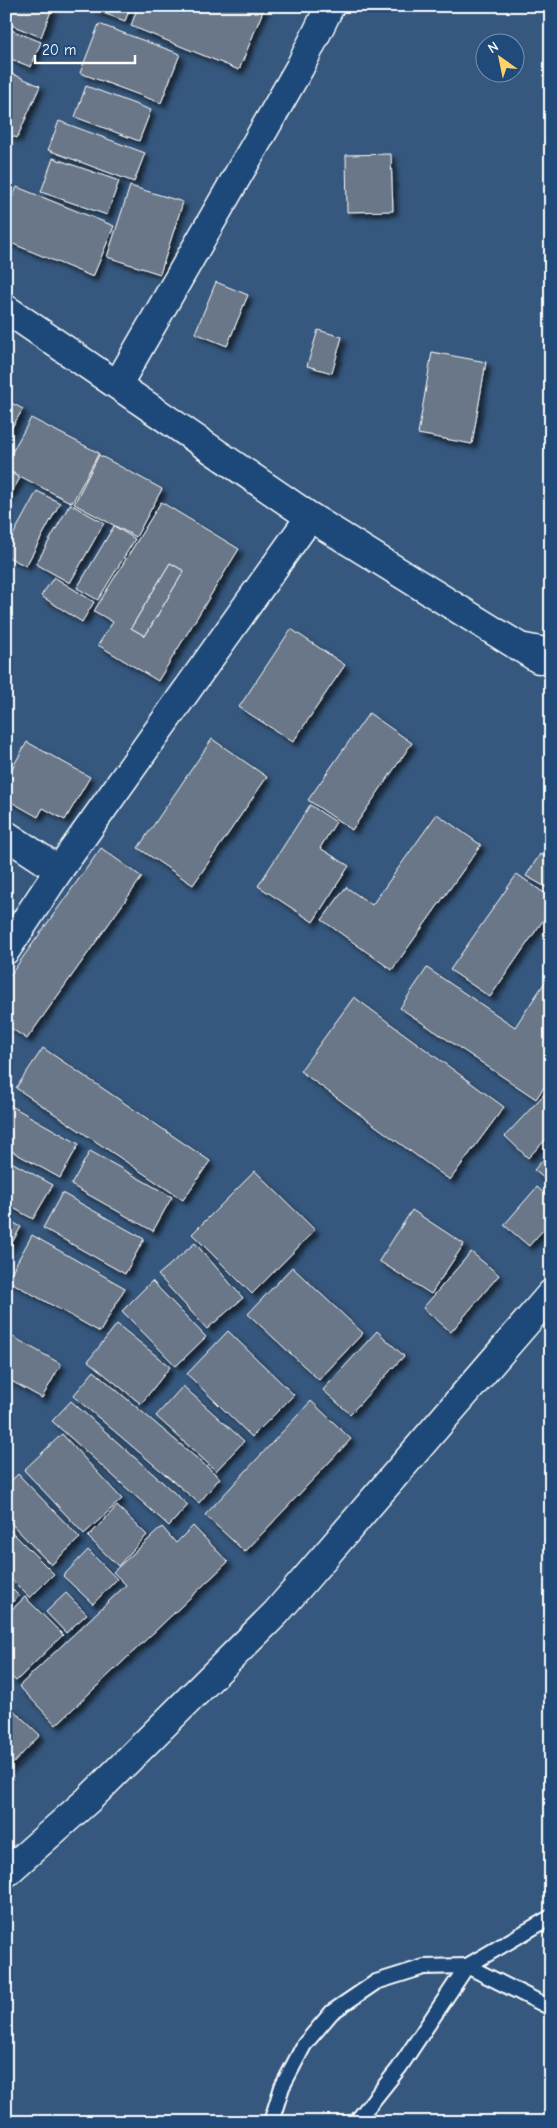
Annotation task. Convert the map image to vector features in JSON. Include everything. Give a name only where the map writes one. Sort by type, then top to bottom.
[{"type":"street","points":[[118,384],[300,67],[330,6]]},
{"type":"street","points":[[6,309],[310,517],[551,666]]},
{"type":"street","points":[[6,950],[59,870],[310,517]]},
{"type":"street","points":[[519,646],[551,653]]},
{"type":"street","points":[[6,834],[59,870]]},
{"type":"street","points":[[6,1873],[88,1800],[276,1613],[551,1294]]},
{"type":"lane","points":[[356,2122],[399,2068],[467,1966],[551,1918]]},
{"type":"lane","points":[[271,2122],[282,2087],[304,2044],[332,2012],[376,1982],[424,1967],[467,1966],[551,2008]]},
{"type":"building","points":[[6,6],[53,6],[41,37],[6,23]]},
{"type":"building","points":[[93,6],[131,6],[125,21],[92,9]]},
{"type":"building","points":[[138,6],[265,6],[239,70],[131,26]]},
{"type":"building","points":[[99,24],[180,54],[161,103],[80,73]]},
{"type":"building","points":[[6,28],[41,42],[31,67],[6,57]]},
{"type":"building","points":[[6,71],[40,86],[17,138],[6,133]]},
{"type":"building","points":[[86,86],[151,110],[139,141],[75,117]]},
{"type":"building","points":[[59,121],[145,153],[134,182],[48,150]]},
{"type":"building","points":[[391,154],[393,211],[347,212],[346,155]]},
{"type":"building","points":[[53,158],[119,181],[107,215],[41,192]]},
{"type":"building","points":[[130,186],[183,202],[160,274],[107,257]]},
{"type":"building","points":[[17,187],[114,226],[93,277],[6,241],[6,212]]},
{"type":"building","points":[[216,282],[248,295],[227,346],[195,333]]},
{"type":"building","points":[[318,330],[342,337],[332,373],[307,366]]},
{"type":"building","points":[[432,352],[486,362],[472,444],[418,434]]},
{"type":"building","points":[[6,400],[23,409],[6,437]]},
{"type":"building","points":[[31,418],[99,453],[72,503],[6,469],[6,463]]},
{"type":"building","points":[[99,455],[162,489],[136,537],[74,504]]},
{"type":"building","points":[[6,470],[20,478],[6,502]]},
{"type":"building","points":[[37,491],[60,503],[26,566],[6,556],[6,531],[13,535]]},
{"type":"building","points":[[161,502],[239,549],[158,681],[98,645],[113,622],[94,611]],"holes":[[[170,563],[184,571],[145,636],[131,628]]]},
{"type":"building","points":[[70,504],[104,523],[70,583],[36,564]]},
{"type":"building","points":[[114,526],[135,539],[98,600],[77,588]]},
{"type":"building","points":[[170,563],[184,571],[145,636],[131,628]]},
{"type":"building","points":[[54,577],[94,602],[82,622],[41,596]]},
{"type":"building","points":[[291,629],[345,665],[293,742],[239,707]]},
{"type":"building","points":[[369,713],[412,743],[352,830],[308,800]]},
{"type":"building","points":[[212,739],[267,777],[193,885],[138,848]]},
{"type":"building","points":[[27,742],[90,777],[65,820],[43,808],[38,817],[6,799],[6,779]]},
{"type":"building","points":[[310,805],[336,822],[320,848],[349,866],[313,922],[258,886]]},
{"type":"building","points":[[437,814],[481,845],[392,970],[322,920],[346,887],[372,905]]},
{"type":"building","points":[[101,848],[142,877],[27,1039],[6,1025],[6,981]]},
{"type":"building","points":[[540,854],[551,860],[551,890],[526,876]]},
{"type":"building","points":[[517,874],[551,898],[551,909],[490,997],[450,970]]},
{"type":"building","points":[[427,968],[515,1027],[551,973],[551,1077],[536,1099],[400,1008]]},
{"type":"building","points":[[354,997],[504,1107],[450,1180],[300,1071]]},
{"type":"building","points":[[43,1048],[210,1161],[183,1200],[16,1088]]},
{"type":"building","points":[[551,1087],[551,1134],[528,1158],[505,1136]]},
{"type":"building","points":[[6,1103],[79,1144],[60,1178],[6,1148]]},
{"type":"building","points":[[90,1151],[172,1197],[153,1231],[71,1185]]},
{"type":"building","points":[[551,1151],[551,1184],[534,1170]]},
{"type":"building","points":[[6,1159],[53,1185],[33,1219],[6,1204]]},
{"type":"building","points":[[255,1171],[315,1230],[252,1294],[192,1234]]},
{"type":"building","points":[[537,1187],[551,1199],[551,1221],[529,1246],[504,1225]]},
{"type":"building","points":[[62,1193],[144,1239],[125,1274],[43,1228]]},
{"type":"building","points":[[412,1210],[464,1244],[431,1294],[379,1261]]},
{"type":"building","points":[[6,1218],[21,1227],[6,1253]]},
{"type":"building","points":[[32,1235],[125,1288],[100,1332],[7,1280]]},
{"type":"building","points":[[195,1243],[243,1298],[207,1329],[158,1275]]},
{"type":"building","points":[[471,1252],[499,1275],[451,1332],[423,1308]]},
{"type":"building","points":[[292,1267],[363,1333],[319,1380],[248,1314]]},
{"type":"building","points":[[152,1281],[206,1337],[176,1366],[122,1311]]},
{"type":"building","points":[[117,1324],[170,1367],[141,1404],[88,1361]]},
{"type":"building","points":[[228,1331],[294,1395],[252,1437],[187,1374]]},
{"type":"building","points":[[377,1331],[404,1356],[350,1414],[323,1390]]},
{"type":"building","points":[[6,1333],[61,1364],[42,1398],[6,1378]]},
{"type":"building","points":[[94,1371],[220,1478],[199,1503],[73,1396]]},
{"type":"building","points":[[183,1386],[244,1441],[216,1471],[156,1416]]},
{"type":"building","points":[[71,1401],[188,1505],[169,1526],[52,1421]]},
{"type":"building","points":[[311,1401],[351,1439],[245,1552],[205,1515]]},
{"type":"building","points":[[62,1434],[122,1499],[84,1534],[24,1470]]},
{"type":"building","points":[[18,1474],[80,1538],[51,1565],[6,1518],[6,1486]]},
{"type":"building","points":[[117,1506],[147,1535],[118,1566],[88,1537]]},
{"type":"building","points":[[6,1526],[54,1574],[30,1598],[6,1574]]},
{"type":"building","points":[[193,1526],[228,1562],[56,1725],[19,1686],[126,1585],[113,1572],[162,1527],[176,1543]]},
{"type":"building","points":[[88,1550],[117,1579],[93,1604],[63,1576]]},
{"type":"building","points":[[6,1583],[19,1596],[6,1608]]},
{"type":"building","points":[[66,1593],[87,1614],[66,1633],[46,1612]]},
{"type":"building","points":[[25,1597],[63,1635],[16,1681],[6,1672],[6,1615]]},
{"type":"building","points":[[8,1705],[40,1735],[6,1771],[6,1707]]}]
